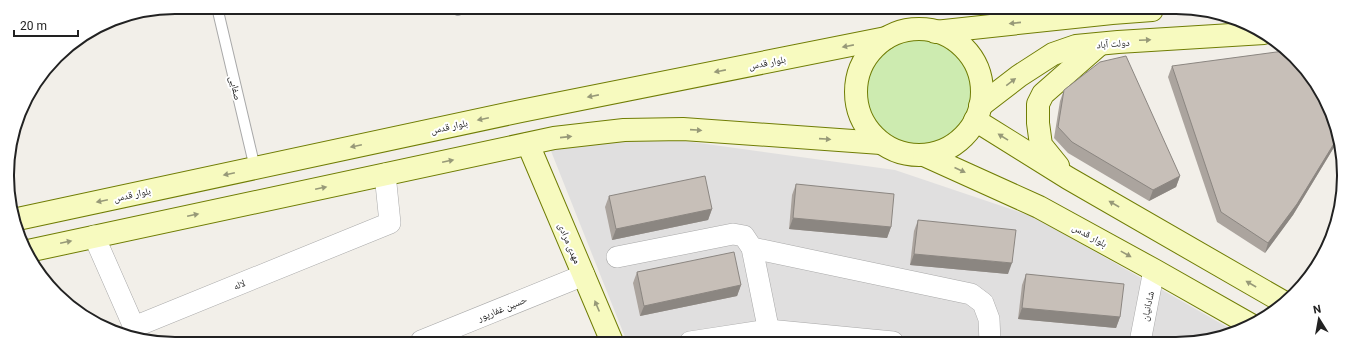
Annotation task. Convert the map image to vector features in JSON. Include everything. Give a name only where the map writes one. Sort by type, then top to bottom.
[{"type":"main road","points":[[935,32],[951,38],[964,49],[974,62],[982,91],[978,113],[966,133],[954,144],[940,151],[924,155],[909,154],[894,150],[881,143],[867,128],[858,109],[856,89],[860,69],[870,52],[886,38],[902,32],[918,30],[935,32],[1103,14]]},
{"type":"main road","name":"دولت آباد","points":[[978,113],[1019,76],[1053,54],[1076,46],[1252,34]]},
{"type":"main road","name":"بلوار قدس","points":[[20,218],[521,111],[886,38]]},
{"type":"main road","points":[[1068,178],[1041,145],[1038,122],[1038,104],[1043,94],[1100,44]]},
{"type":"main road","points":[[978,113],[1068,178],[1279,300]]},
{"type":"main road","points":[[33,250],[554,138],[624,130],[683,129],[881,143]]},
{"type":"main road","name":"مهدی مرادی","points":[[528,144],[610,337]]},
{"type":"main road","name":"بلوار قدس","points":[[924,155],[1039,207],[1244,321]]},
{"type":"street","name":"لاله","points":[[94,236],[134,327],[390,223],[385,174]]},
{"type":"street","points":[[617,257],[732,234],[744,236],[752,248],[769,336]]},
{"type":"street","points":[[752,248],[971,294],[983,303],[989,319],[990,337]]},
{"type":"street","name":"شادانیان","points":[[1141,337],[1154,270]]},
{"type":"street","name":"حسین غفارپور","points":[[431,337],[584,275]]},
{"type":"street","points":[[756,337],[790,337]]},
{"type":"lane","name":"صفایی","points":[[219,14],[255,168]]},
{"type":"shaded area","points":[[663,138],[895,170],[1034,217],[1228,328],[1207,334],[1186,337],[625,337],[547,141]]},
{"type":"green space","points":[[919,37],[940,41],[950,46],[958,53],[965,61],[970,71],[974,92],[970,113],[965,123],[958,131],[950,138],[940,143],[919,147],[898,143],[888,138],[880,131],[873,123],[868,113],[864,92],[868,71],[873,61],[880,53],[888,46],[898,41]]},
{"type":"building","points":[[1279,52],[1304,77],[1320,104],[1325,114],[1334,144],[1297,204],[1268,243],[1221,212],[1172,66]]},
{"type":"building","points":[[1126,56],[1180,176],[1153,190],[1072,142],[1058,127],[1064,90],[1100,62]]},
{"type":"building","points":[[705,176],[712,209],[616,229],[609,196]]},
{"type":"building","points":[[796,184],[894,194],[891,227],[793,218]]},
{"type":"building","points":[[918,220],[1016,230],[1012,263],[914,254]]},
{"type":"building","points":[[734,252],[741,285],[644,306],[637,272]]},
{"type":"building","points":[[1026,274],[1124,284],[1120,317],[1022,308]]}]
